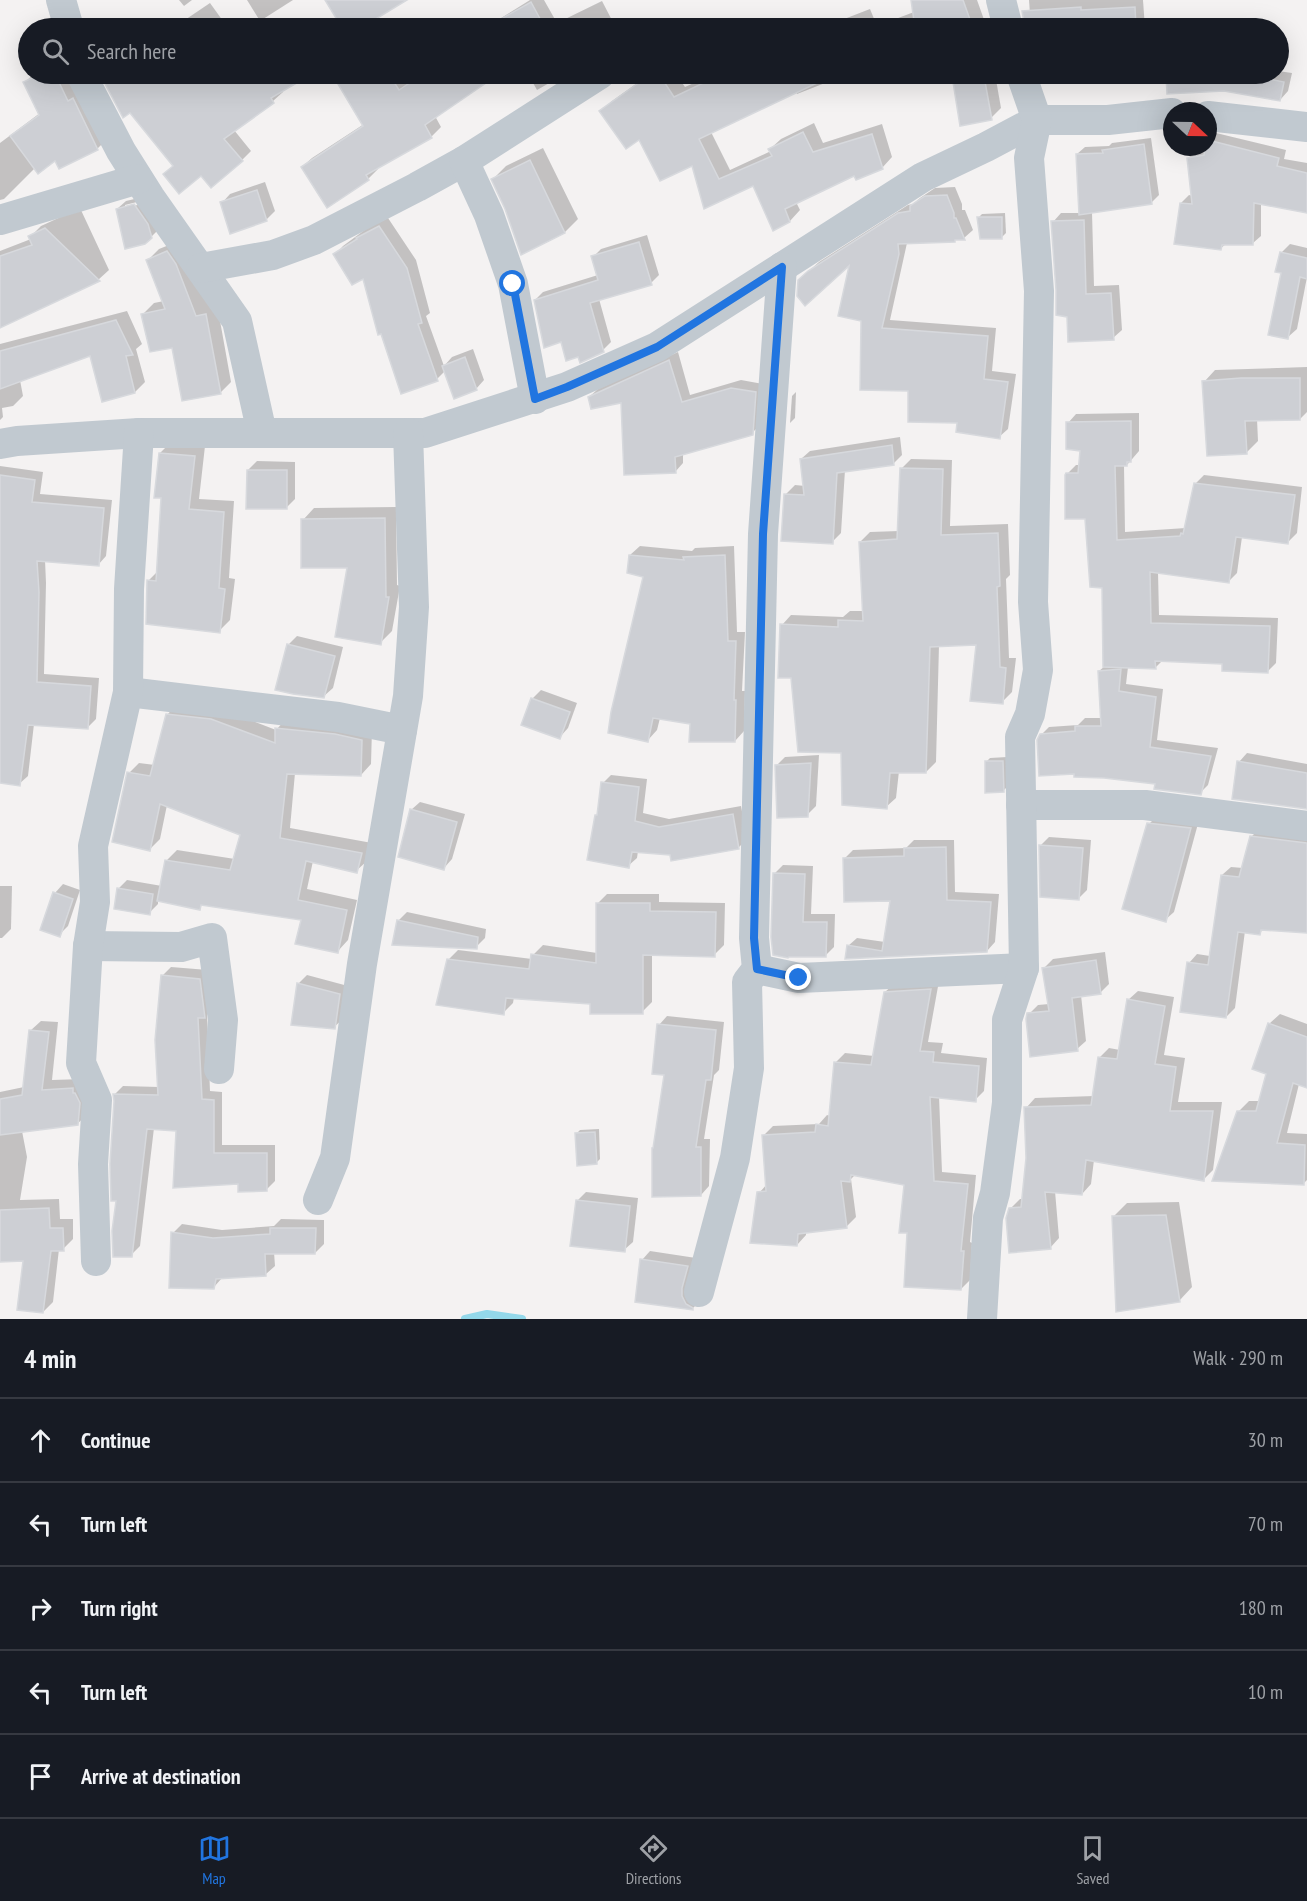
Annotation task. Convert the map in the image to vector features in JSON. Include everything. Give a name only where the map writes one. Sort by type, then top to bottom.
[{"type":"street","points":[[61,0],[66,18]]},
{"type":"street","points":[[1001,0],[1006,18]]},
{"type":"street","points":[[86,84],[138,179],[237,321],[262,433]]},
{"type":"street","points":[[201,268],[273,255],[314,240],[464,161],[584,84]]},
{"type":"street","points":[[982,1319],[988,1218],[995,1193],[1007,1103],[1008,1020],[1024,969],[1020,737],[1030,714],[1038,670],[1033,602],[1039,291],[1029,158],[1037,120],[1024,84]]},
{"type":"street","points":[[0,444],[139,433],[425,433],[535,399],[657,347],[923,177],[1037,120],[1108,120],[1163,114]]},
{"type":"street","points":[[1217,117],[1307,127]]},
{"type":"street","points":[[464,161],[489,215],[513,284],[535,399]]},
{"type":"street","points":[[0,220],[138,179]]},
{"type":"street","points":[[699,1292],[735,1158],[749,1068],[747,982],[757,969],[754,926],[763,534],[782,267]]},
{"type":"street","points":[[96,1261],[93,1164],[97,1100],[81,1063],[88,946],[95,902],[93,846],[128,692],[129,589],[139,433]]},
{"type":"street","points":[[318,1200],[335,1158],[362,964],[408,696],[414,607],[408,433]]},
{"type":"street","points":[[128,692],[338,717],[402,730]]},
{"type":"street","points":[[1021,805],[1145,805],[1307,826]]},
{"type":"street","points":[[88,946],[181,947],[212,938],[223,1020],[219,1069]]},
{"type":"street","points":[[757,969],[799,978],[1024,969]]},
{"type":"building","points":[[325,0],[407,0],[377,18],[336,18]]},
{"type":"building","points":[[911,0],[963,0],[969,18],[914,18]]},
{"type":"building","points":[[531,2],[540,18],[503,18]]},
{"type":"building","points":[[1081,7],[1081,10],[1135,7],[1136,18],[1023,18],[1022,11]]},
{"type":"building","points":[[24,84],[60,84],[68,101],[73,98],[98,150],[59,169],[55,161],[38,174],[10,136],[39,115]]},
{"type":"building","points":[[105,84],[295,84],[271,98],[274,103],[224,139],[243,161],[211,188],[201,176],[179,194],[163,174],[173,166],[130,113],[123,118]]},
{"type":"building","points":[[338,84],[395,84],[399,90],[408,84],[484,84],[425,125],[432,138],[366,175],[369,180],[327,208],[301,167],[363,126]]},
{"type":"building","points":[[637,84],[666,84],[674,97],[701,84],[815,84],[699,139],[719,179],[772,156],[768,149],[803,132],[813,152],[872,134],[883,169],[856,180],[854,176],[785,209],[790,222],[773,231],[753,186],[704,209],[692,166],[660,181],[639,140],[626,149],[599,111]]},
{"type":"building","points":[[953,84],[985,84],[992,120],[960,126]]},
{"type":"building","points":[[1166,84],[1284,84],[1280,101],[1224,91],[1167,94]]},
{"type":"building","points":[[1217,142],[1279,158],[1277,166],[1307,173],[1307,213],[1254,203],[1253,245],[1222,245],[1221,250],[1174,244],[1180,203],[1192,204],[1187,158],[1217,156]]},
{"type":"building","points":[[1144,144],[1152,204],[1079,215],[1076,154],[1103,153],[1102,150]]},
{"type":"building","points":[[530,160],[565,233],[521,255],[505,209],[491,179]]},
{"type":"building","points":[[257,190],[267,221],[230,234],[220,202]]},
{"type":"building","points":[[947,195],[954,218],[965,240],[898,244],[899,254],[882,328],[988,336],[984,379],[1008,382],[1000,439],[956,432],[957,423],[908,422],[908,391],[860,390],[861,321],[838,316],[849,266],[805,306],[797,296],[798,280],[808,271],[898,213],[910,211],[910,206],[925,196]]},
{"type":"building","points":[[134,204],[148,224],[152,238],[145,244],[125,249],[116,209]]},
{"type":"building","points":[[977,217],[1002,217],[1002,239],[980,239]]},
{"type":"building","points":[[1084,220],[1086,294],[1111,293],[1114,340],[1068,342],[1067,317],[1056,315],[1051,221]]},
{"type":"building","points":[[379,226],[407,268],[422,323],[418,324],[438,381],[401,394],[381,334],[378,335],[363,279],[352,285],[333,254]]},
{"type":"building","points":[[45,228],[100,281],[0,328],[0,256],[32,245],[28,236]]},
{"type":"building","points":[[639,242],[652,285],[590,303],[604,352],[580,363],[578,357],[566,361],[561,342],[544,348],[534,300],[598,280],[591,256]]},
{"type":"building","points":[[167,251],[176,264],[196,316],[206,314],[221,394],[182,401],[172,348],[150,352],[141,314],[165,309],[146,260]]},
{"type":"building","points":[[1280,252],[1307,258],[1307,279],[1300,277],[1288,339],[1268,335],[1281,273],[1275,272]]},
{"type":"building","points":[[116,320],[133,355],[126,356],[135,393],[102,402],[90,356],[0,389],[0,351]]},
{"type":"building","points":[[465,357],[477,390],[454,399],[442,366]]},
{"type":"building","points":[[669,360],[682,402],[731,388],[756,392],[753,435],[675,457],[676,473],[624,475],[621,403],[591,409],[588,397]]},
{"type":"building","points":[[1241,378],[1300,378],[1300,420],[1245,421],[1247,454],[1207,456],[1202,381]]},
{"type":"building","points":[[1131,421],[1131,462],[1127,462],[1127,466],[1115,466],[1117,540],[1183,534],[1194,483],[1295,495],[1288,544],[1236,537],[1229,583],[1150,572],[1151,623],[1270,626],[1268,673],[1222,671],[1222,664],[1155,661],[1156,669],[1103,667],[1102,588],[1090,587],[1085,519],[1065,519],[1065,475],[1066,473],[1078,473],[1080,451],[1066,449],[1066,422]]},
{"type":"building","points":[[892,445],[894,465],[837,473],[833,544],[781,541],[784,494],[804,495],[800,459]]},
{"type":"building","points":[[159,453],[195,456],[189,509],[224,512],[219,588],[225,589],[220,633],[146,624],[147,580],[156,581],[161,498],[154,498]]},
{"type":"building","points":[[900,468],[943,469],[941,535],[998,533],[1000,586],[997,587],[1000,667],[1006,668],[1003,704],[970,701],[976,645],[930,647],[926,773],[890,773],[887,809],[842,805],[841,753],[798,752],[791,678],[778,678],[780,624],[838,627],[838,620],[863,621],[859,542],[897,539]]},
{"type":"building","points":[[247,470],[287,470],[287,509],[246,509]]},
{"type":"building","points":[[0,475],[35,480],[32,502],[104,508],[99,566],[37,561],[39,592],[37,682],[91,686],[88,729],[28,725],[20,786],[0,783]]},
{"type":"building","points":[[385,518],[386,597],[389,597],[381,645],[335,637],[347,568],[301,568],[301,519]]},
{"type":"building","points":[[629,555],[684,560],[683,557],[725,555],[728,641],[736,641],[735,742],[689,742],[690,724],[653,718],[648,742],[608,733],[643,577],[627,573]]},
{"type":"building","points":[[287,644],[335,656],[324,698],[275,690]]},
{"type":"building","points":[[1121,669],[1119,691],[1156,697],[1150,747],[1211,756],[1201,795],[1154,789],[1155,784],[1074,777],[1074,774],[1039,776],[1037,740],[1040,734],[1075,731],[1075,726],[1101,726],[1098,671]]},
{"type":"building","points":[[531,698],[570,712],[560,739],[521,725]]},
{"type":"building","points":[[166,714],[211,719],[275,743],[275,728],[335,734],[362,740],[361,776],[287,774],[280,838],[362,853],[357,873],[306,861],[298,900],[347,910],[338,953],[295,944],[301,920],[201,905],[200,910],[157,901],[165,860],[230,870],[240,835],[160,804],[150,851],[112,842],[127,772],[150,776]]},
{"type":"building","points":[[985,761],[1003,761],[1004,792],[985,793]]},
{"type":"building","points":[[1237,761],[1307,773],[1307,809],[1232,799]]},
{"type":"building","points":[[811,763],[808,817],[777,818],[775,765]]},
{"type":"building","points":[[601,782],[639,787],[635,821],[659,827],[733,814],[739,849],[671,861],[670,855],[632,852],[629,868],[587,860],[595,815],[597,815]]},
{"type":"building","points":[[410,809],[457,822],[444,870],[398,857]]},
{"type":"building","points":[[1147,823],[1191,828],[1166,922],[1122,909]]},
{"type":"building","points":[[1250,836],[1307,843],[1307,933],[1261,930],[1260,935],[1238,932],[1226,1018],[1180,1012],[1187,962],[1208,965],[1221,875],[1239,877]]},
{"type":"building","points":[[1039,845],[1083,848],[1079,900],[1040,897]]},
{"type":"building","points":[[946,847],[947,900],[991,902],[987,952],[845,959],[847,945],[882,951],[890,901],[844,902],[843,858],[904,856],[904,848]]},
{"type":"building","points":[[773,873],[805,874],[803,922],[827,922],[826,957],[788,958],[773,955],[771,937]]},
{"type":"building","points":[[117,888],[153,894],[150,915],[114,909]]},
{"type":"building","points":[[53,892],[73,899],[60,937],[40,930]]},
{"type":"building","points":[[596,903],[650,903],[650,911],[716,912],[715,957],[643,955],[643,1014],[590,1014],[590,1004],[506,998],[504,1015],[436,1005],[447,959],[529,969],[531,954],[596,963]]},
{"type":"building","points":[[397,920],[478,937],[477,949],[392,945]]},
{"type":"building","points":[[1096,960],[1101,994],[1072,998],[1078,1051],[1030,1057],[1027,1013],[1049,1011],[1042,968]]},
{"type":"building","points":[[161,975],[200,979],[205,1018],[198,1018],[202,1099],[214,1100],[214,1153],[267,1153],[267,1191],[238,1192],[238,1184],[173,1188],[176,1131],[147,1129],[132,1257],[113,1257],[112,1231],[116,1201],[111,1201],[110,1164],[113,1094],[158,1095],[155,1040]]},
{"type":"building","points":[[297,983],[340,994],[335,1029],[291,1025]]},
{"type":"building","points":[[931,989],[920,1051],[934,1052],[933,1062],[979,1066],[976,1102],[930,1097],[934,1181],[968,1184],[961,1251],[964,1251],[961,1290],[904,1287],[907,1233],[899,1233],[904,1185],[851,1175],[850,1182],[841,1181],[847,1228],[798,1234],[797,1246],[750,1243],[757,1192],[766,1191],[762,1135],[815,1132],[816,1124],[828,1126],[834,1062],[871,1065],[884,992]]},
{"type":"building","points":[[1127,999],[1165,1006],[1155,1064],[1176,1067],[1170,1111],[1213,1111],[1204,1181],[1086,1160],[1082,1195],[1045,1192],[1051,1249],[1009,1253],[1006,1218],[1009,1208],[1021,1207],[1026,1158],[1024,1107],[1091,1105],[1098,1057],[1117,1059]]},
{"type":"building","points":[[1268,1023],[1307,1037],[1307,1088],[1293,1083],[1277,1143],[1305,1145],[1304,1185],[1212,1181],[1237,1111],[1256,1111],[1266,1074],[1252,1069]]},
{"type":"building","points":[[657,1024],[716,1030],[711,1080],[706,1080],[696,1147],[701,1147],[701,1196],[652,1197],[652,1148],[664,1075],[652,1074]]},
{"type":"building","points":[[29,1030],[49,1032],[42,1090],[73,1088],[73,1093],[80,1103],[78,1125],[0,1135],[0,1099],[22,1095]]},
{"type":"building","points":[[595,1132],[597,1164],[577,1166],[575,1133]]},
{"type":"building","points":[[576,1200],[630,1206],[625,1252],[570,1246]]},
{"type":"building","points":[[49,1208],[50,1228],[63,1228],[64,1251],[51,1251],[43,1313],[17,1310],[23,1261],[0,1262],[0,1210]]},
{"type":"building","points":[[1166,1215],[1180,1302],[1116,1312],[1112,1216]]},
{"type":"building","points":[[270,1228],[316,1228],[315,1254],[265,1254],[266,1276],[216,1279],[214,1289],[169,1288],[171,1232],[213,1238],[270,1234]]},
{"type":"building","points":[[640,1259],[688,1266],[682,1296],[693,1310],[635,1302]]},
{"type":"waterway","points":[[465,1319],[487,1314],[522,1319]]},
{"type":"route","points":[[513,284],[535,399],[657,347],[782,267],[763,534],[754,938],[757,969],[799,978]]}]
